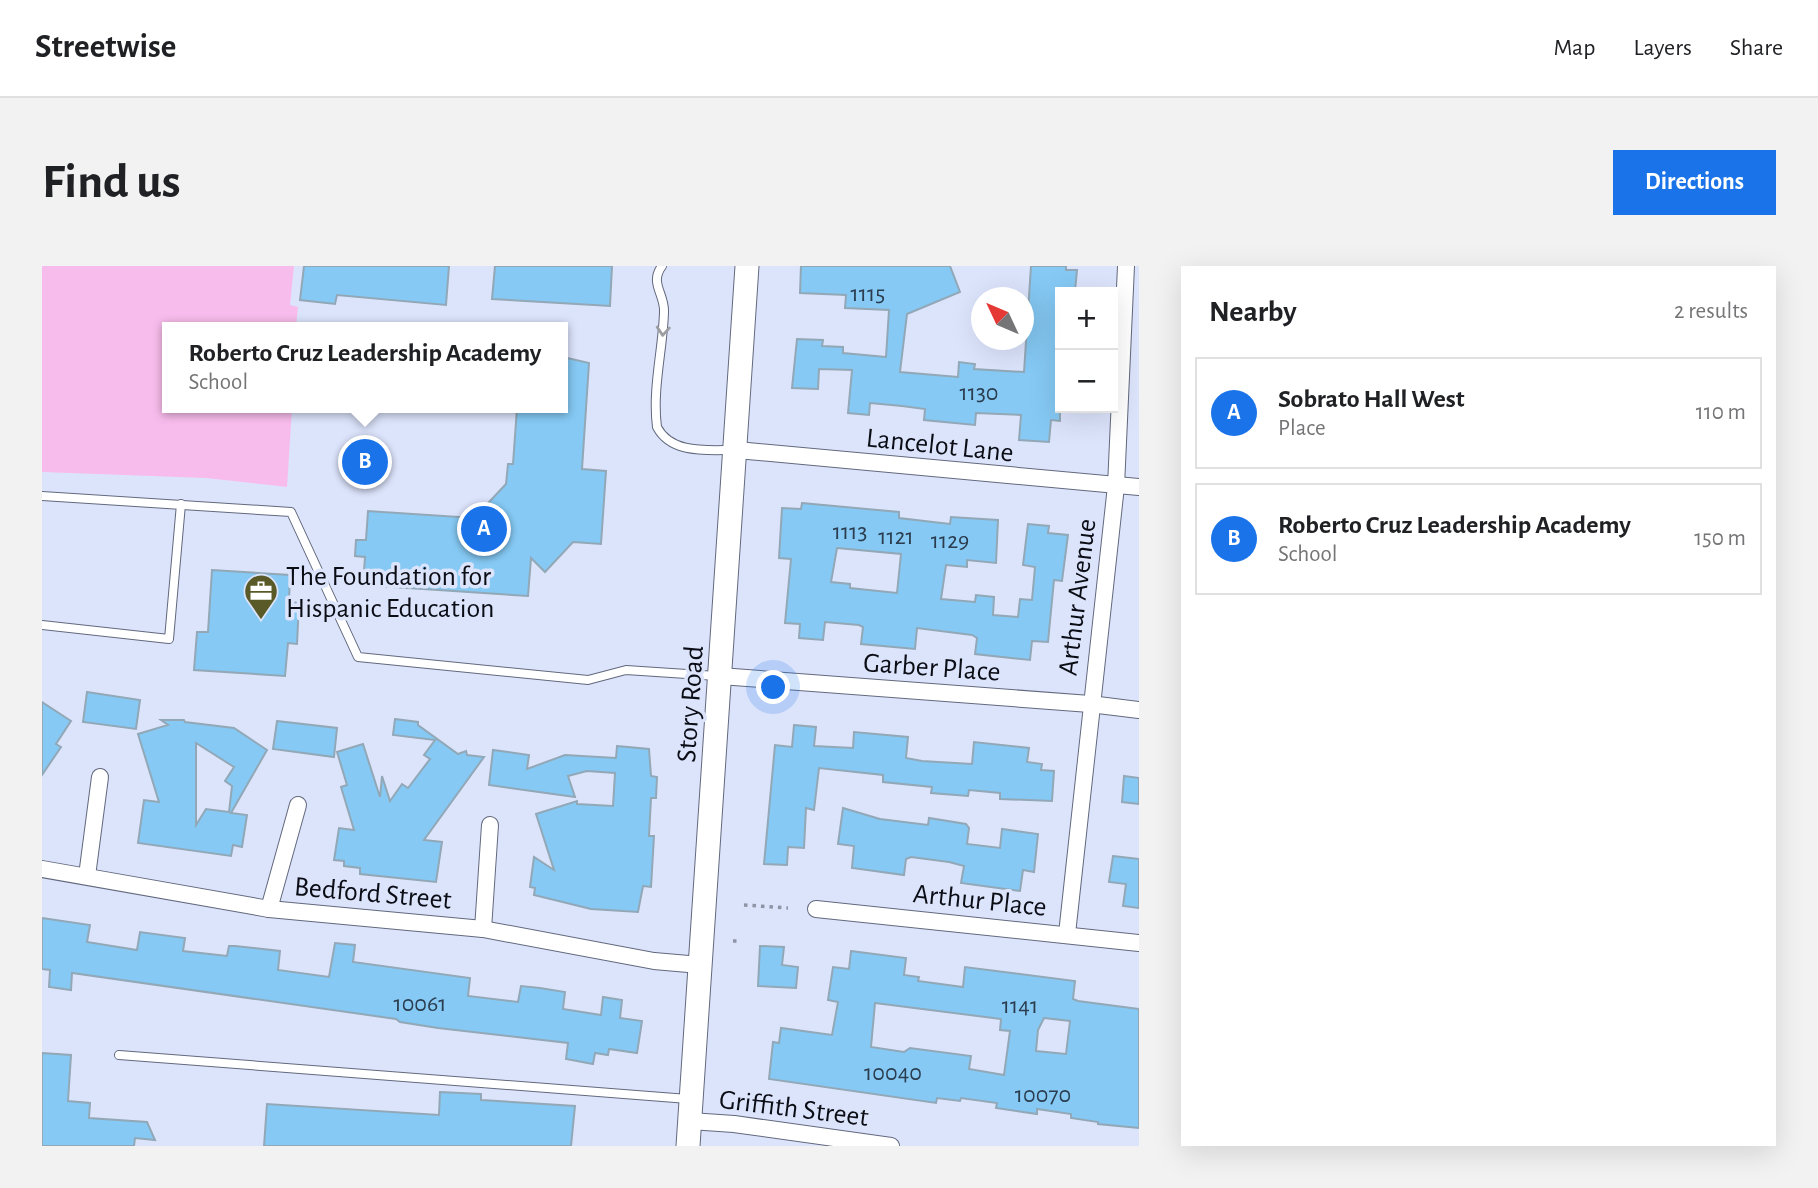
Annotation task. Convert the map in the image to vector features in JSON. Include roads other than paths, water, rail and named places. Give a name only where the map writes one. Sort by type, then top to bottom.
[{"type":"street","name":"Story Road","points":[[688,1146],[737,450],[747,266]]},
{"type":"street","name":"Arthur Avenue","points":[[1067,934],[1090,704],[1116,486],[1126,266]]},
{"type":"street","name":"Lancelot Lane","points":[[737,450],[1139,487]]},
{"type":"street","name":"Garber Place","points":[[720,676],[1139,710]]},
{"type":"street","points":[[87,876],[100,777]]},
{"type":"street","points":[[269,909],[298,805]]},
{"type":"street","points":[[482,929],[490,825]]},
{"type":"street","name":"Bedford Street","points":[[42,869],[269,909],[482,929],[654,961],[700,965]]},
{"type":"street","name":"Arthur Place","points":[[816,909],[1139,943]]},
{"type":"street","name":"Griffith Street","points":[[690,1110],[734,1124],[891,1146]]},
{"type":"lane","points":[[662,266],[657,272],[656,284],[665,308],[657,426],[662,436],[680,447],[737,450]]},
{"type":"lane","points":[[42,496],[291,512],[358,657],[588,680],[626,670],[720,676]]},
{"type":"lane","points":[[42,625],[169,639],[181,504]]},
{"type":"lane","points":[[119,1055],[690,1110]]},
{"type":"place","name":"Roberto Cruz Leadership Academy","points":[[365,462]]},
{"type":"place","name":"Sobrato Hall West","points":[[484,529]]},
{"type":"place","name":"The Foundation for Hispanic Education","points":[[261,621]]}]
